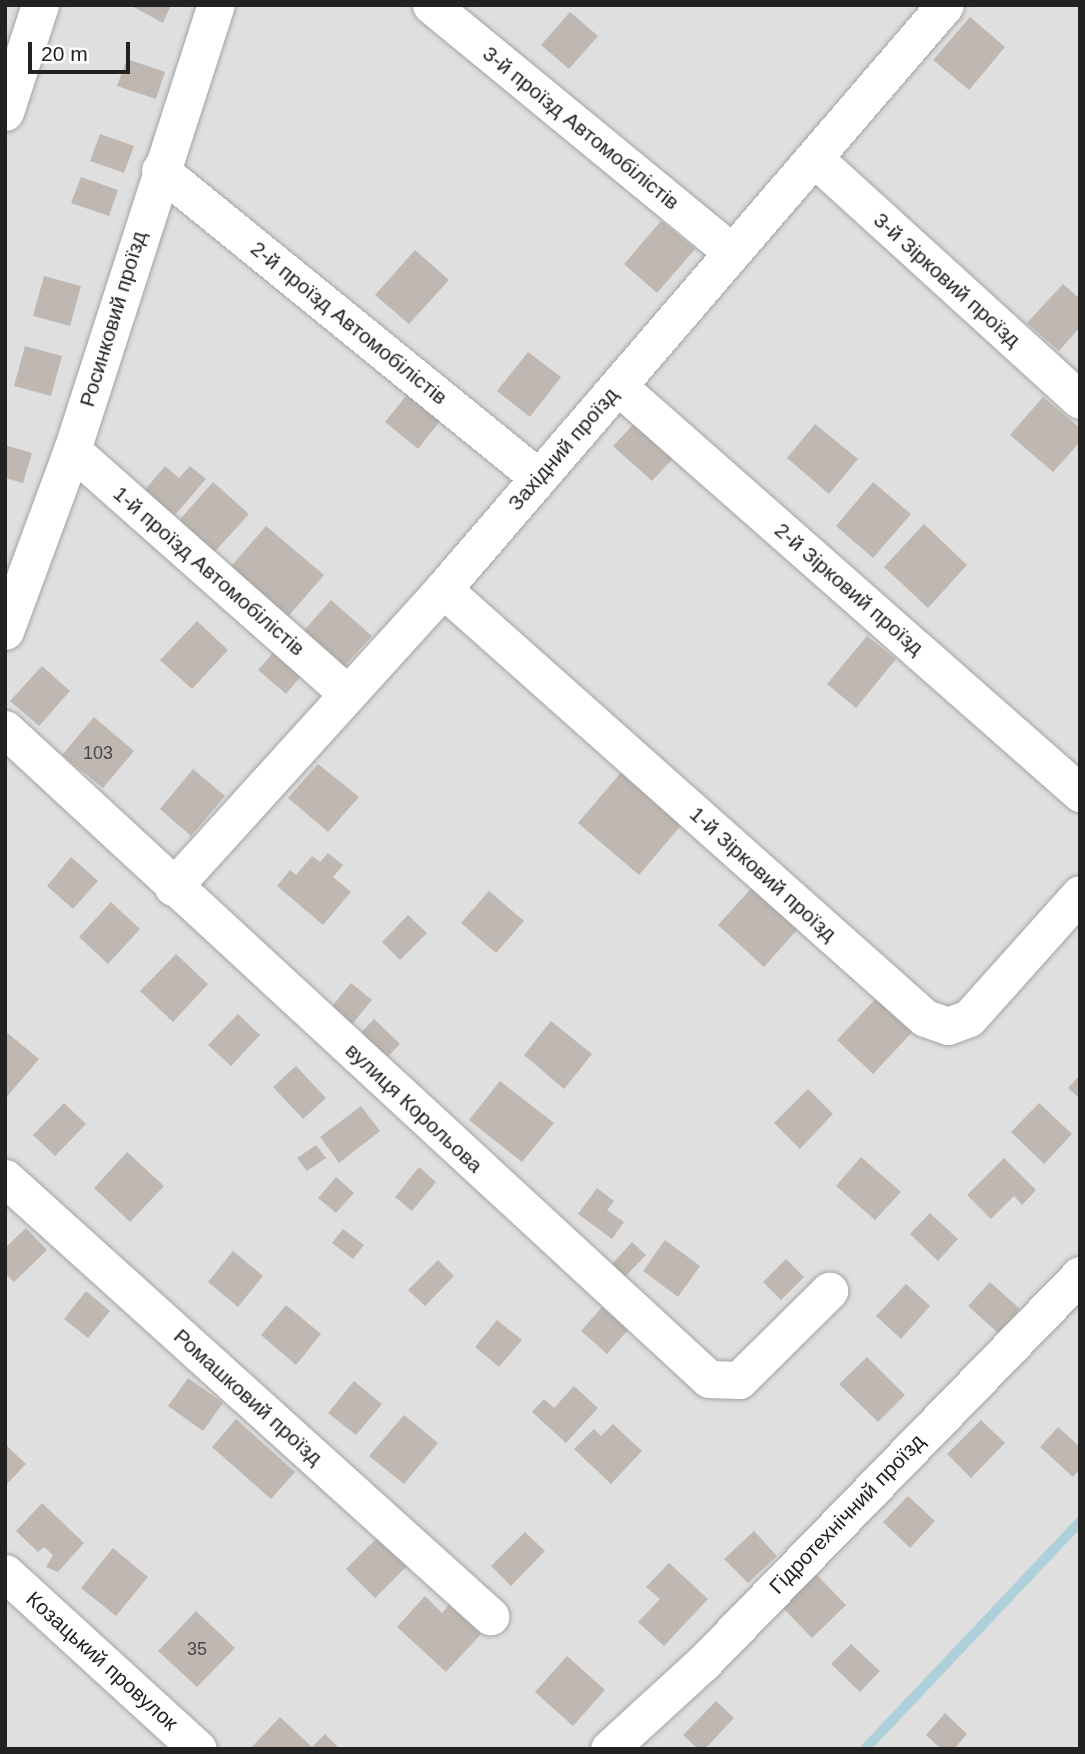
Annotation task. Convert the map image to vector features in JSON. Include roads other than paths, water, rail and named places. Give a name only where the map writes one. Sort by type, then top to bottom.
[{"type":"street","points":[[5,112],[40,5]]},
{"type":"street","name":"Росинковий проїзд","points":[[5,631],[72,450],[160,170],[216,5]]},
{"type":"street","name":"3-й проїзд Автомобілістів","points":[[431,5],[731,251]]},
{"type":"street","name":"Західний проїзд","points":[[173,887],[346,692],[443,589],[731,251],[815,159],[937,8]]},
{"type":"street","name":"3-й Зірковий проїзд","points":[[815,159],[1080,400]]},
{"type":"street","name":"2-й проїзд Автомобілістів","points":[[160,170],[538,477]]},
{"type":"street","name":"2-й Зірковий проїзд","points":[[618,386],[1080,793]]},
{"type":"street","name":"1-й проїзд Автомобілістів","points":[[72,450],[346,692]]},
{"type":"street","name":"1-й Зірковий проїзд","points":[[443,589],[925,1018],[948,1026],[969,1018],[1080,894]]},
{"type":"street","name":"вулиця Корольова","points":[[5,729],[173,887],[709,1379],[739,1380],[830,1291]]},
{"type":"street","name":"Ромашковий проїзд","points":[[5,1178],[490,1616]]},
{"type":"street","name":"Гідротехнічний проїзд","points":[[609,1749],[703,1663],[1080,1275]]},
{"type":"street","name":"Козацький провулок","points":[[5,1573],[198,1749]]},
{"type":"waterway","points":[[865,1749],[1080,1522]]}]
